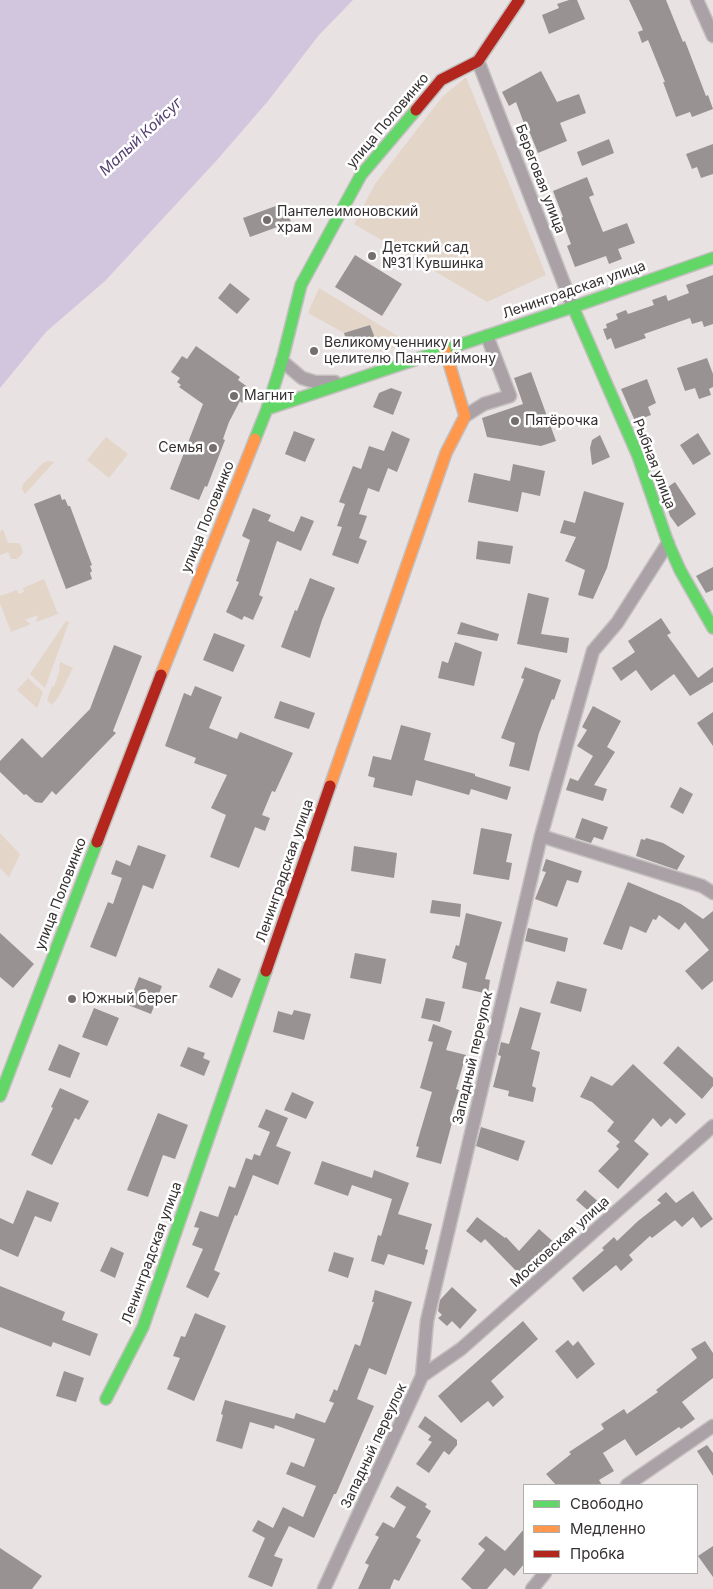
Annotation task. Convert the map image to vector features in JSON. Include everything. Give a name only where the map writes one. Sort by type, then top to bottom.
[{"type":"street","name":"улица Половинко","points":[[0,1096],[144,719],[267,409],[282,361],[301,285],[361,175],[441,80],[478,61],[519,0]]},
{"type":"street","points":[[697,0],[713,36]]},
{"type":"street","name":"Береговая улица","points":[[478,61],[573,307]]},
{"type":"street","name":"Ленинградская улица","points":[[267,409],[573,307],[713,258]]},
{"type":"street","name":"Рыбная улица","points":[[573,307],[638,456],[668,543],[680,570],[712,626]]},
{"type":"street","points":[[445,350],[465,416],[484,404],[510,396],[487,336]]},
{"type":"street","points":[[282,361],[302,378],[315,382],[362,378]]},
{"type":"street","name":"Ленинградская улица","points":[[106,1399],[143,1327],[446,453],[465,416]]},
{"type":"street","name":"Западный переулок","points":[[324,1589],[422,1376],[427,1321],[541,836],[592,651],[617,623],[668,543]]},
{"type":"street","points":[[541,836],[702,886],[713,893]]},
{"type":"street","name":"Московская улица","points":[[422,1376],[462,1349],[713,1126]]},
{"type":"street","points":[[628,1484],[713,1426]]},
{"type":"street","points":[[532,1589],[544,1574]]},
{"type":"shaded area","points":[[466,77],[546,275],[487,302],[354,224],[375,184],[442,97]]},
{"type":"shaded area","points":[[319,288],[409,343],[380,352],[370,325],[344,333],[308,313]]},
{"type":"shaded area","points":[[106,437],[128,454],[109,478],[87,460]]},
{"type":"shaded area","points":[[48,461],[54,462],[25,494],[22,489],[23,484],[43,463]]},
{"type":"shaded area","points":[[3,529],[8,543],[19,543],[21,546],[23,553],[17,559],[11,559],[8,552],[0,555],[0,532]]},
{"type":"shaded area","points":[[44,579],[58,614],[36,622],[38,615],[25,620],[31,624],[11,632],[0,603],[0,596],[17,590],[19,594],[24,592],[23,588]]},
{"type":"shaded area","points":[[66,621],[69,622],[45,688],[30,674]]},
{"type":"shaded area","points":[[60,662],[73,668],[58,698],[52,705],[47,700],[52,686],[54,687],[60,669]]},
{"type":"shaded area","points":[[28,678],[43,692],[37,708],[17,690]]},
{"type":"shaded area","points":[[0,833],[20,854],[9,877],[0,868]]},
{"type":"water","name":"Малый Койсуг","points":[[0,0],[353,0],[319,35],[268,101],[217,160],[105,281],[46,332],[0,388]]},
{"type":"building","points":[[569,0],[577,0],[585,19],[549,34],[542,15],[559,8],[557,4]]},
{"type":"building","points":[[629,0],[666,0],[713,109],[692,117],[690,112],[676,117],[663,82],[665,82],[648,40],[642,43],[638,32],[643,30]]},
{"type":"building","points":[[541,71],[557,102],[579,94],[586,113],[560,123],[567,141],[538,153],[516,102],[509,106],[502,92]]},
{"type":"building","points":[[609,139],[614,153],[582,166],[577,152]]},
{"type":"building","points":[[713,144],[713,174],[701,178],[697,167],[692,169],[686,154]]},
{"type":"building","points":[[587,177],[594,195],[589,197],[603,232],[627,223],[635,243],[618,249],[622,259],[609,264],[606,256],[575,267],[567,246],[571,244],[553,191]]},
{"type":"building","name":"Пантелеимоновский храм","points":[[284,203],[291,222],[250,237],[243,218]]},
{"type":"building","points":[[355,255],[402,284],[382,316],[335,287]]},
{"type":"building","points":[[713,275],[713,324],[704,327],[702,321],[692,324],[690,318],[644,334],[646,338],[615,349],[611,338],[607,340],[603,329],[607,328],[606,324],[618,319],[616,314],[626,310],[628,314],[654,305],[652,300],[666,295],[668,301],[689,293],[686,285]]},
{"type":"building","points":[[230,283],[250,299],[237,314],[218,298]]},
{"type":"building","points":[[370,325],[376,341],[349,350],[344,333]]},
{"type":"building","points":[[196,346],[240,377],[238,380],[249,388],[242,403],[240,401],[229,422],[223,439],[225,440],[207,487],[205,486],[199,500],[170,489],[203,404],[179,387],[181,385],[177,382],[180,378],[171,372],[182,356],[187,359]]},
{"type":"building","points":[[707,358],[713,374],[713,387],[709,389],[711,395],[699,399],[695,388],[685,391],[677,368]]},
{"type":"building","points":[[531,372],[556,441],[541,446],[487,437],[482,418],[523,404],[514,378]]},
{"type":"building","points":[[647,379],[656,403],[648,407],[651,415],[635,421],[621,389]]},
{"type":"building","points":[[391,388],[402,392],[393,415],[373,407],[379,393]]},
{"type":"building","points":[[294,431],[315,439],[305,462],[285,454]]},
{"type":"building","points":[[392,431],[410,439],[397,472],[388,468],[379,492],[368,488],[359,514],[367,516],[359,538],[367,541],[358,564],[332,555],[342,527],[337,526],[345,504],[339,502],[353,466],[361,469],[369,446],[384,451]]},
{"type":"building","points":[[698,433],[711,454],[693,465],[680,445]]},
{"type":"building","points":[[600,435],[610,457],[592,465],[590,448],[592,440]]},
{"type":"building","points":[[513,464],[545,471],[540,496],[522,492],[518,512],[468,502],[474,473],[510,481]]},
{"type":"building","points":[[675,482],[696,514],[678,527],[670,516],[662,491]]},
{"type":"building","points":[[584,491],[624,503],[607,568],[593,599],[578,595],[585,570],[565,561],[576,537],[560,533],[564,520],[575,523]]},
{"type":"building","points":[[60,494],[62,500],[65,499],[68,506],[70,506],[92,565],[90,566],[92,571],[90,573],[92,579],[66,589],[34,504]]},
{"type":"building","points":[[253,508],[271,515],[268,521],[294,532],[301,516],[314,521],[301,551],[277,541],[259,595],[263,597],[253,620],[244,616],[242,620],[226,612],[239,582],[236,581],[250,540],[242,536]]},
{"type":"building","points":[[478,541],[513,546],[510,564],[476,559]]},
{"type":"building","points":[[713,567],[713,590],[706,593],[696,576]]},
{"type":"building","points":[[310,578],[335,588],[310,658],[281,647]]},
{"type":"building","points":[[528,593],[549,598],[541,634],[569,638],[567,653],[517,644]]},
{"type":"building","points":[[661,618],[671,633],[667,635],[698,678],[713,667],[713,682],[690,696],[674,674],[651,691],[636,670],[621,681],[612,668],[635,652],[628,641]]},
{"type":"building","points":[[461,622],[499,634],[497,641],[457,634]]},
{"type":"building","points":[[214,633],[245,645],[233,672],[203,660]]},
{"type":"building","points":[[455,642],[482,652],[474,686],[438,678],[442,661],[448,663]]},
{"type":"building","points":[[114,645],[142,656],[113,731],[116,733],[56,795],[52,791],[42,803],[35,802],[26,794],[24,795],[0,772],[0,761],[22,738],[42,758],[90,709]]},
{"type":"building","points":[[525,667],[561,680],[539,733],[529,771],[509,766],[515,743],[501,738],[524,679],[521,678]]},
{"type":"building","points":[[195,686],[222,697],[209,728],[237,739],[240,732],[293,753],[275,792],[272,791],[262,815],[270,818],[265,831],[255,827],[239,868],[210,857],[226,815],[211,808],[227,775],[194,763],[196,758],[165,746],[184,693],[191,696]]},
{"type":"building","points":[[280,701],[315,713],[309,729],[274,718]]},
{"type":"building","points":[[593,706],[621,721],[607,747],[615,752],[594,785],[607,789],[603,801],[566,790],[570,778],[578,781],[593,756],[577,746],[587,730],[582,727]]},
{"type":"building","points":[[713,712],[713,746],[697,723]]},
{"type":"building","points":[[401,725],[431,733],[424,760],[475,774],[475,776],[511,787],[507,800],[471,789],[469,795],[416,780],[412,796],[373,787],[375,778],[368,776],[373,756],[391,760]]},
{"type":"building","points":[[680,787],[693,794],[683,814],[670,807]]},
{"type":"building","points":[[582,818],[608,827],[603,840],[594,837],[591,843],[575,838]]},
{"type":"building","points":[[481,828],[512,834],[506,862],[512,863],[509,880],[473,874]]},
{"type":"building","points":[[646,838],[663,843],[685,856],[677,870],[636,856],[641,839],[645,840]]},
{"type":"building","points":[[138,845],[166,855],[153,889],[143,885],[116,957],[90,947],[108,902],[113,904],[122,878],[111,874],[116,860],[130,866]]},
{"type":"building","points":[[354,846],[397,853],[394,878],[351,871]]},
{"type":"building","points":[[546,859],[582,871],[578,883],[567,880],[557,907],[535,899],[546,872],[542,871]]},
{"type":"building","points":[[628,882],[681,904],[703,919],[713,911],[713,981],[702,990],[685,971],[709,950],[685,922],[679,930],[659,915],[656,920],[653,919],[646,933],[630,926],[622,950],[603,944]]},
{"type":"building","points":[[432,900],[461,904],[460,917],[430,913]]},
{"type":"building","points":[[466,913],[502,922],[485,979],[490,980],[488,994],[462,988],[467,963],[452,958],[456,945],[459,946]]},
{"type":"building","points":[[528,928],[568,938],[565,952],[525,941]]},
{"type":"building","points":[[0,933],[34,964],[13,988],[0,977]]},
{"type":"building","points":[[355,953],[386,959],[381,984],[350,978]]},
{"type":"building","points":[[218,968],[241,979],[232,998],[209,987]]},
{"type":"building","points":[[139,977],[162,986],[151,1014],[128,1005]]},
{"type":"building","points":[[557,981],[587,989],[581,1012],[550,1003]]},
{"type":"building","points":[[426,998],[445,1002],[440,1022],[421,1018]]},
{"type":"building","points":[[520,1007],[541,1013],[531,1049],[540,1052],[532,1086],[536,1088],[533,1102],[508,1096],[509,1091],[493,1087],[501,1056],[498,1055],[501,1042],[509,1044]]},
{"type":"building","points":[[94,1008],[119,1018],[107,1046],[82,1037]]},
{"type":"building","points":[[294,1010],[311,1014],[304,1040],[273,1032],[278,1011],[292,1015]]},
{"type":"building","points":[[433,1024],[452,1031],[446,1050],[466,1055],[456,1089],[459,1090],[450,1118],[453,1119],[441,1164],[416,1157],[419,1147],[416,1146],[432,1092],[420,1088],[433,1042],[428,1041]]},
{"type":"building","points":[[59,1044],[80,1053],[70,1078],[48,1070]]},
{"type":"building","points":[[678,1046],[713,1078],[713,1086],[702,1099],[663,1063]]},
{"type":"building","points":[[188,1047],[205,1053],[203,1058],[210,1061],[204,1076],[180,1066]]},
{"type":"building","points":[[633,1064],[686,1114],[676,1124],[670,1118],[661,1127],[653,1118],[634,1141],[649,1154],[618,1189],[598,1171],[619,1149],[616,1146],[620,1142],[607,1131],[614,1122],[592,1102],[580,1097],[591,1076],[612,1086]]},
{"type":"building","points":[[60,1088],[89,1101],[79,1120],[75,1118],[52,1165],[31,1155],[53,1108],[51,1107]]},
{"type":"building","points":[[292,1092],[314,1102],[306,1119],[284,1110]]},
{"type":"building","points":[[266,1109],[288,1118],[276,1146],[291,1152],[278,1185],[253,1175],[214,1270],[220,1273],[208,1298],[186,1287],[203,1249],[192,1245],[199,1228],[194,1227],[200,1211],[218,1217],[229,1186],[235,1188],[246,1158],[252,1160],[254,1154],[260,1156],[270,1132],[258,1127]]},
{"type":"building","points":[[158,1113],[188,1125],[175,1159],[163,1155],[148,1197],[127,1190]]},
{"type":"building","points":[[481,1127],[525,1141],[518,1161],[476,1146]]},
{"type":"building","points":[[322,1161],[372,1178],[374,1170],[409,1183],[398,1214],[432,1224],[425,1249],[428,1250],[424,1265],[388,1254],[384,1265],[371,1261],[378,1235],[381,1236],[392,1199],[352,1185],[348,1196],[314,1184]]},
{"type":"building","points":[[27,1190],[59,1203],[51,1222],[35,1216],[18,1257],[0,1249],[0,1218],[13,1224]]},
{"type":"building","points":[[585,1190],[601,1204],[592,1214],[576,1200]]},
{"type":"building","points":[[693,1191],[713,1219],[701,1228],[693,1217],[682,1227],[675,1220],[652,1238],[650,1236],[629,1255],[633,1260],[621,1271],[616,1265],[583,1292],[572,1278],[604,1250],[602,1248],[614,1237],[617,1241],[661,1203],[657,1200],[666,1192],[676,1203]]},
{"type":"building","points":[[477,1217],[506,1237],[519,1251],[539,1229],[557,1245],[524,1279],[485,1239],[481,1243],[466,1231]]},
{"type":"building","points":[[111,1247],[124,1253],[115,1278],[100,1271]]},
{"type":"building","points":[[334,1252],[354,1258],[348,1278],[328,1271]]},
{"type":"building","points":[[0,1286],[65,1312],[62,1320],[98,1334],[90,1356],[53,1342],[51,1347],[0,1327]]},
{"type":"building","points":[[452,1287],[477,1310],[460,1329],[452,1321],[447,1326],[438,1318],[442,1315],[438,1311],[440,1300]]},
{"type":"building","points":[[375,1290],[412,1302],[386,1375],[369,1368],[357,1399],[374,1406],[336,1494],[334,1494],[314,1538],[289,1526],[274,1556],[283,1559],[272,1587],[248,1577],[265,1538],[252,1531],[258,1520],[273,1528],[283,1507],[303,1517],[316,1486],[286,1474],[291,1462],[304,1467],[315,1439],[275,1425],[274,1429],[250,1422],[242,1449],[216,1441],[225,1400],[294,1419],[296,1413],[325,1423],[334,1403],[329,1401],[334,1389],[337,1391],[355,1344],[360,1346],[374,1302],[372,1302]]},
{"type":"building","points":[[195,1313],[226,1326],[194,1401],[167,1389],[180,1358],[173,1356],[181,1336],[185,1337]]},
{"type":"building","points":[[523,1321],[538,1339],[491,1381],[504,1397],[493,1407],[488,1401],[461,1423],[438,1396]]},
{"type":"building","points":[[568,1340],[573,1346],[578,1341],[595,1364],[577,1379],[555,1351]]},
{"type":"building","points":[[705,1341],[713,1353],[713,1378],[682,1402],[695,1419],[681,1429],[679,1427],[636,1456],[625,1439],[603,1453],[614,1471],[599,1480],[601,1484],[555,1484],[546,1474],[571,1454],[569,1452],[604,1429],[601,1424],[624,1409],[627,1414],[658,1392],[656,1390],[697,1358],[691,1349]]},
{"type":"building","points":[[64,1371],[84,1378],[76,1402],[56,1396]]},
{"type":"building","points":[[425,1416],[457,1440],[457,1445],[449,1455],[444,1451],[429,1473],[416,1464],[432,1442],[428,1440],[431,1436],[418,1427]]},
{"type":"building","points":[[707,1445],[713,1453],[713,1476],[697,1451]]},
{"type":"building","points":[[397,1486],[427,1504],[425,1507],[431,1511],[416,1537],[421,1540],[399,1581],[394,1579],[390,1589],[358,1589],[369,1565],[365,1563],[379,1537],[375,1535],[383,1522],[394,1528],[406,1507],[390,1497]]},
{"type":"building","points":[[523,1530],[523,1565],[514,1576],[505,1568],[487,1589],[472,1589],[461,1579],[485,1550],[478,1544],[486,1536],[505,1551]]},
{"type":"building","points":[[713,1546],[713,1577],[698,1556]]},
{"type":"building","points":[[0,1548],[42,1576],[32,1589],[0,1589]]},
{"type":"traffic: fast","points":[[255,439],[267,409],[282,361],[301,285],[361,175],[416,110]]},
{"type":"traffic: fast","points":[[267,409],[573,307],[713,258]]},
{"type":"traffic: fast","points":[[573,307],[638,456],[668,543],[680,570],[713,628]]},
{"type":"traffic: fast","points":[[0,1096],[97,842]]},
{"type":"traffic: fast","points":[[106,1399],[143,1327],[266,971]]},
{"type":"traffic: slow","points":[[330,786],[446,453],[465,416],[445,350]]},
{"type":"traffic: slow","points":[[161,675],[255,439]]},
{"type":"traffic: jam","points":[[416,110],[441,80],[478,61],[519,0]]},
{"type":"traffic: jam","points":[[97,842],[161,675]]},
{"type":"traffic: jam","points":[[266,971],[330,786]]},
{"type":"place","name":"Пантелеимоновский храм","points":[[267,220]]},
{"type":"place","name":"Детский сад №31 Кувшинка","points":[[372,256]]},
{"type":"place","name":"Великомученнику и целителю Пантелиймону","points":[[314,351]]},
{"type":"place","name":"Магнит","points":[[234,396]]},
{"type":"place","name":"Пятёрочка","points":[[515,421]]},
{"type":"place","name":"Семья","points":[[213,448]]},
{"type":"place","name":"Южный берег","points":[[72,999]]}]
